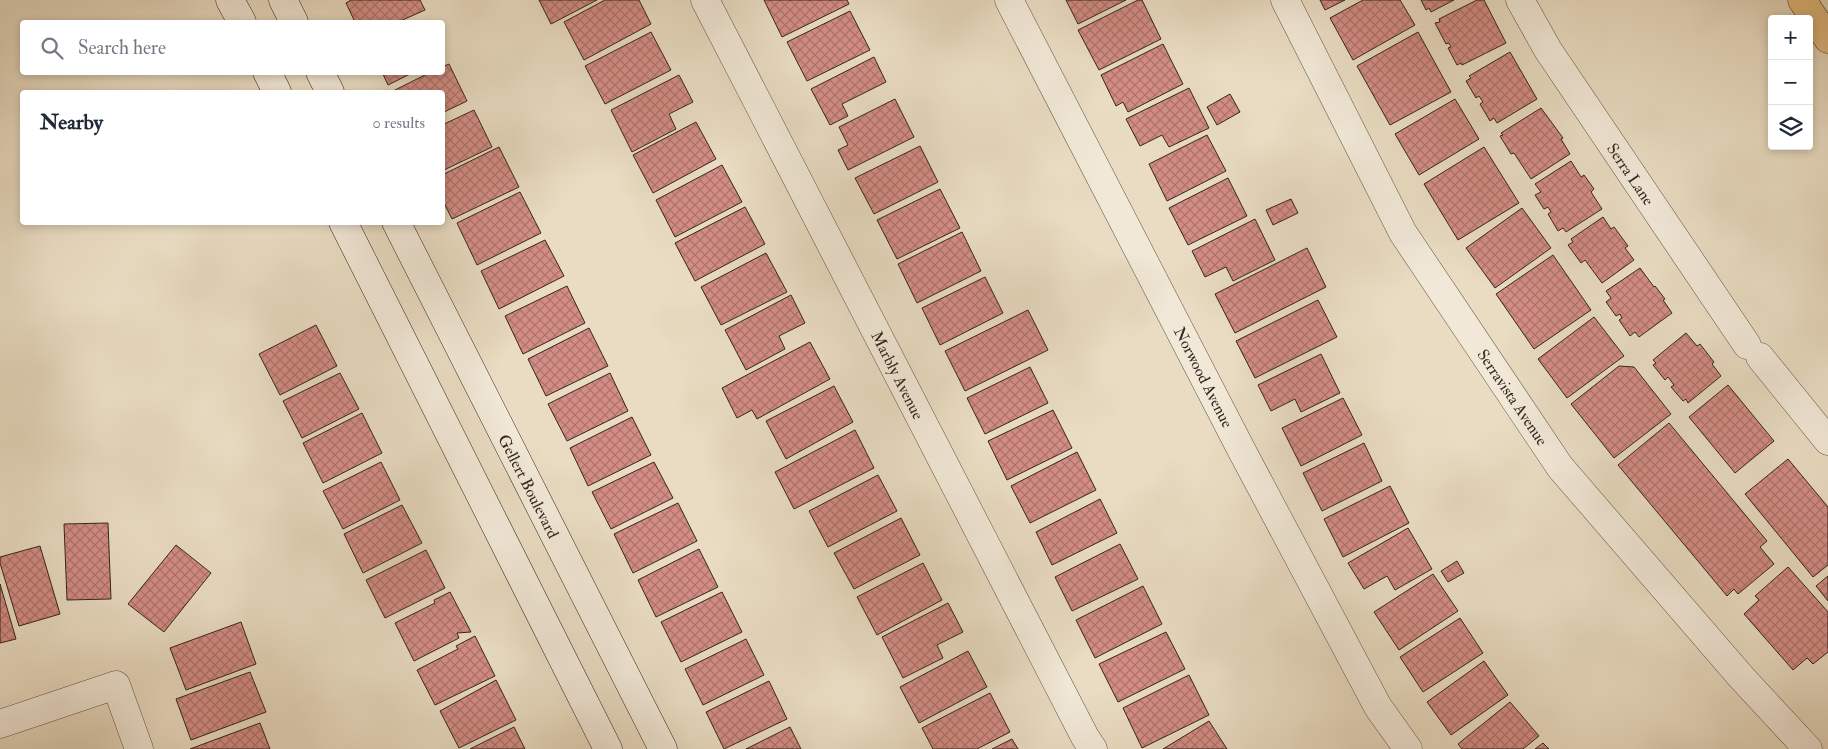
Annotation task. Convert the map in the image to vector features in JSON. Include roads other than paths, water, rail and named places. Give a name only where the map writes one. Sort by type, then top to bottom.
[{"type":"highway","points":[[1802,0],[1828,39]]},
{"type":"street","points":[[230,0],[241,20]]},
{"type":"street","points":[[283,0],[293,20]]},
{"type":"street","name":"Marbly Avenue","points":[[705,0],[1093,749]]},
{"type":"street","name":"Norwood Avenue","points":[[1009,0],[1242,451],[1378,707],[1408,749]]},
{"type":"street","name":"Serravista Avenue","points":[[1284,0],[1403,232],[1560,466],[1742,678],[1808,749]]},
{"type":"street","name":"Serra Lane","points":[[1520,0],[1548,50],[1754,351],[1828,441]]},
{"type":"street","points":[[268,75],[276,90]]},
{"type":"street","points":[[322,75],[329,90]]},
{"type":"street","points":[[345,225],[608,749]]},
{"type":"street","name":"Gellert Boulevard","points":[[398,225],[663,749]]},
{"type":"street","points":[[0,724],[116,685],[139,749]]}]
